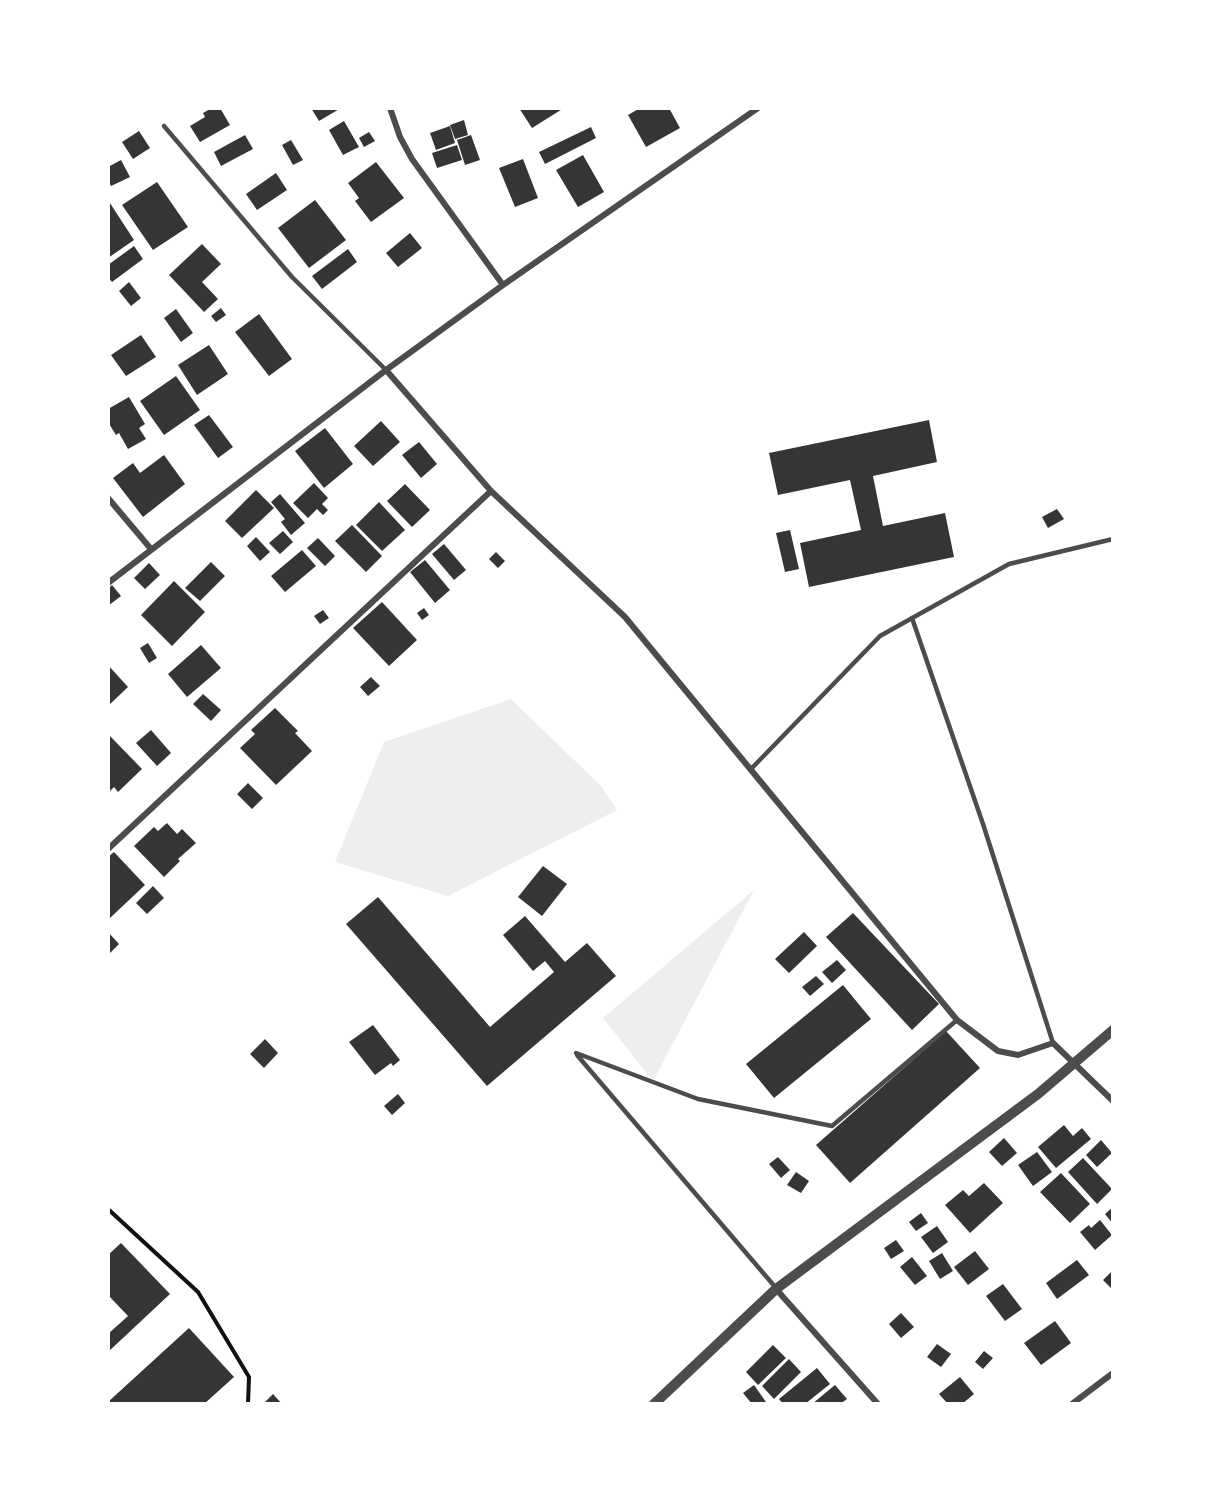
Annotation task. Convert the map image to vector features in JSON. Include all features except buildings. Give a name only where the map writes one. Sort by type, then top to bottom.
[{"type":"street","points":[[390,108],[400,137],[412,159],[503,285]]},
{"type":"street","points":[[108,582],[386,370],[503,285],[758,108]]},
{"type":"street","points":[[386,370],[490,491],[625,617],[957,1020],[998,1051],[1018,1055],[1053,1043],[1113,1101]]},
{"type":"street","points":[[108,849],[490,491]]},
{"type":"street","points":[[108,498],[151,549]]},
{"type":"street","points":[[654,1404],[776,1289],[1038,1094],[1113,1030]]},
{"type":"street","points":[[776,1289],[878,1404]]},
{"type":"street","points":[[1072,1404],[1113,1372]]},
{"type":"lane","points":[[164,126],[292,277],[386,370]]},
{"type":"lane","points":[[751,769],[880,636],[1009,564],[1113,539]]},
{"type":"lane","points":[[912,618],[983,824],[1053,1043]]},
{"type":"lane","points":[[776,1289],[576,1053],[698,1099],[832,1126],[957,1020]]},
{"type":"path","points":[[108,1209],[198,1292],[249,1377],[248,1404]]},
{"type":"shaded area","points":[[511,699],[601,786],[617,810],[448,896],[335,862],[384,742]]},
{"type":"shaded area","points":[[754,890],[653,1081],[603,1018]]}]
